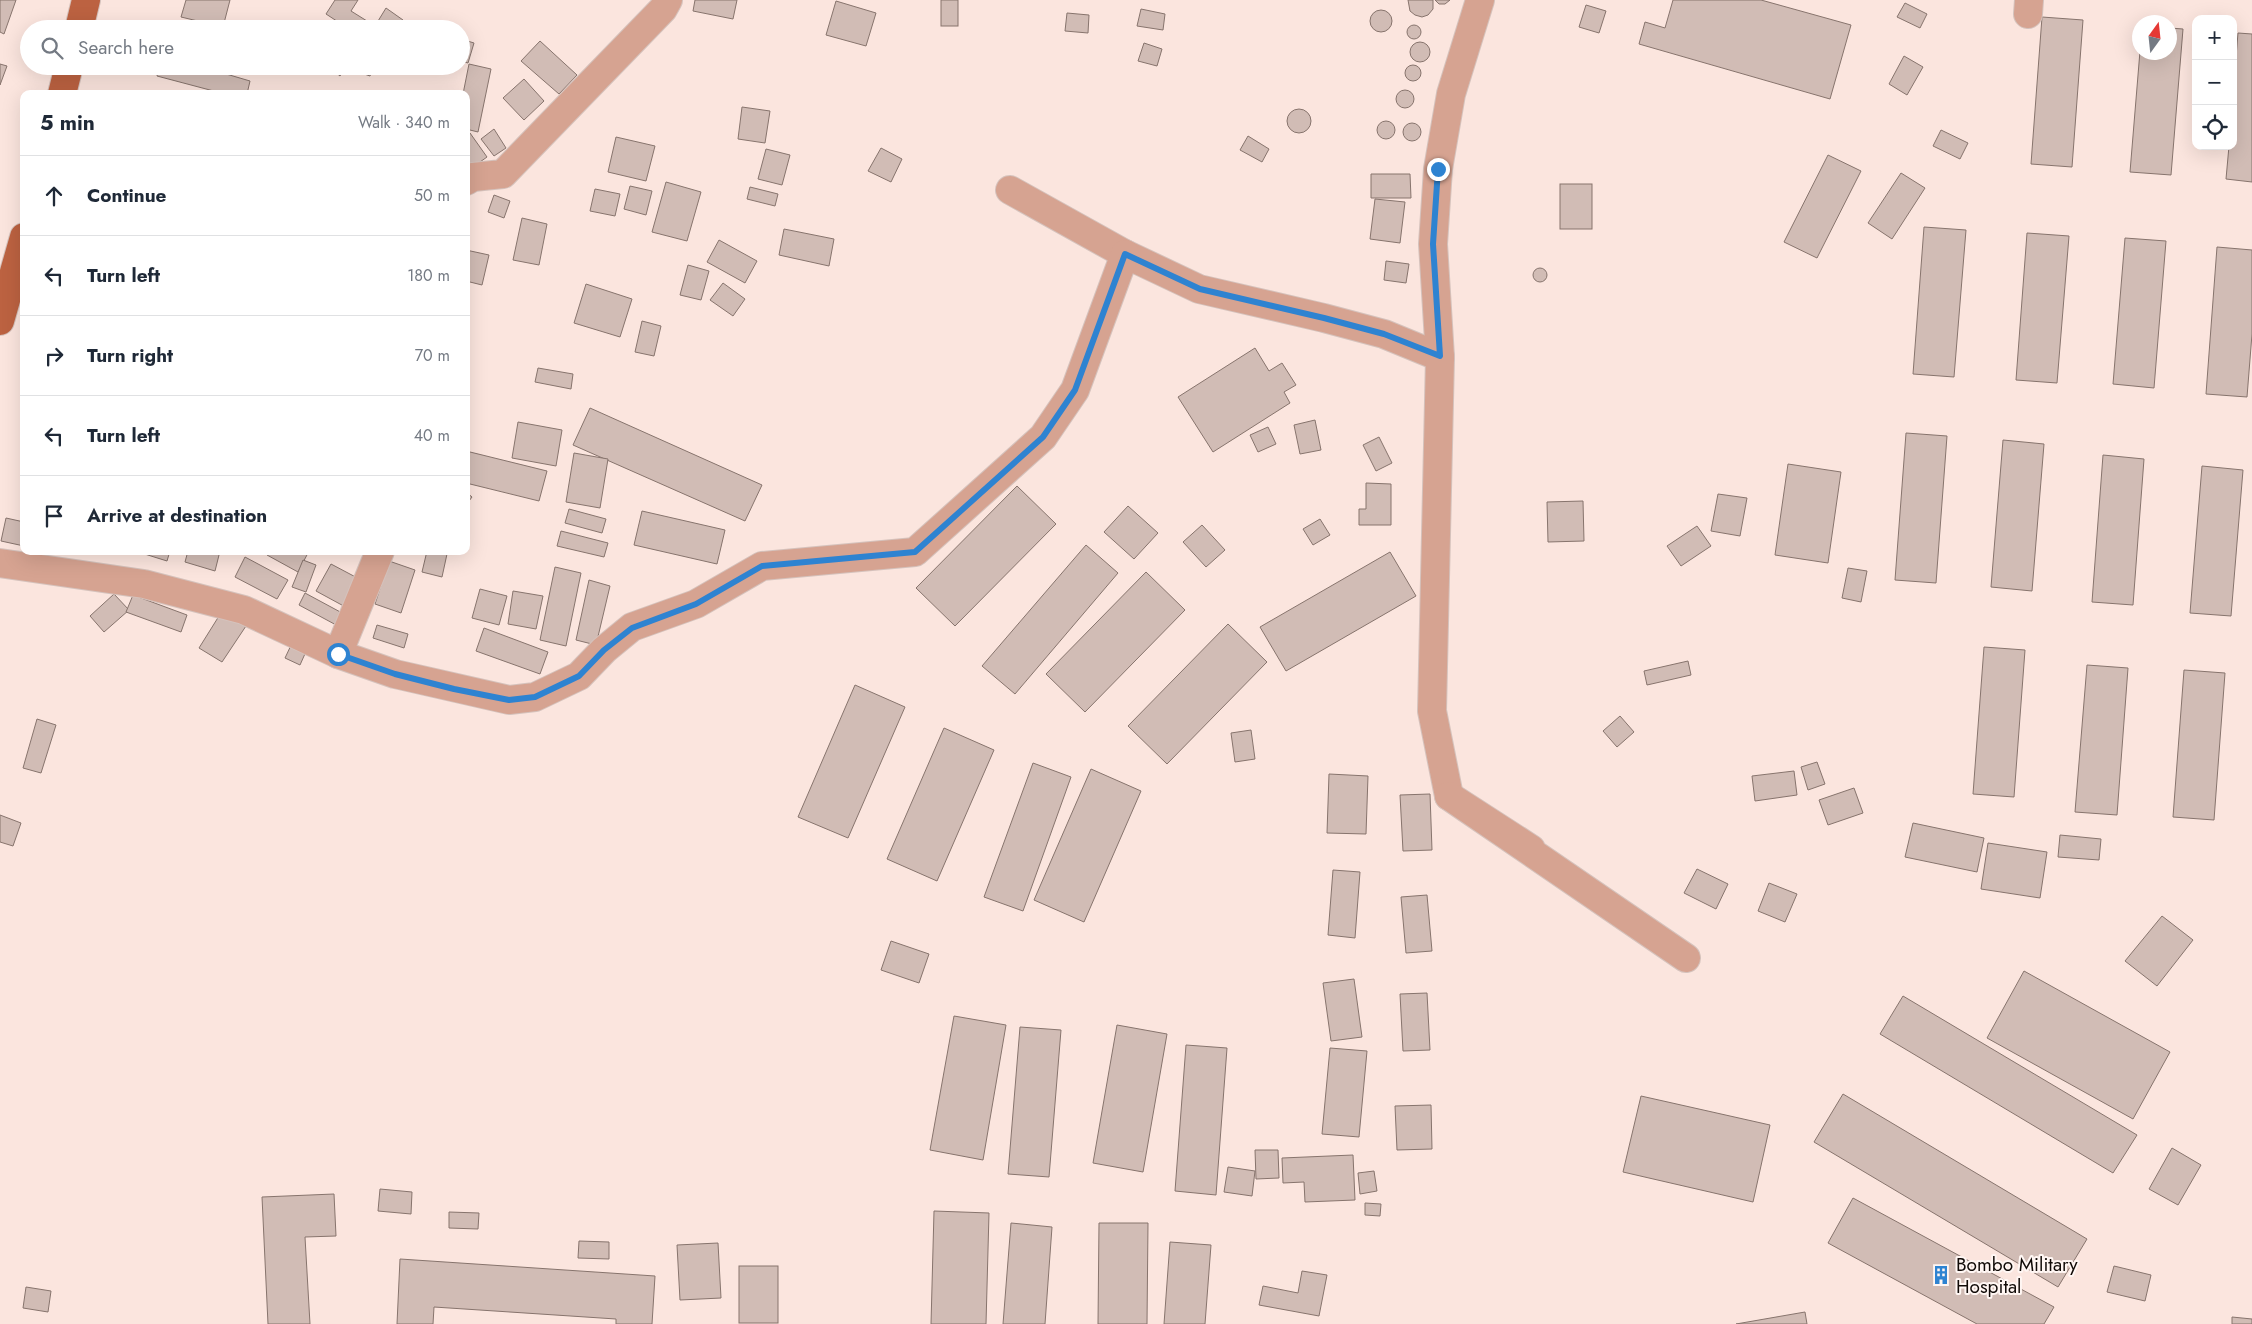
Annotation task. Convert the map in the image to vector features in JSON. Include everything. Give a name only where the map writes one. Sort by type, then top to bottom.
[{"type":"main road","points":[[81,20],[86,0]]},
{"type":"main road","points":[[63,90],[67,75]]},
{"type":"main road","points":[[0,321],[20,251]]},
{"type":"street","points":[[470,179],[504,174],[663,9],[668,0]]},
{"type":"street","points":[[1480,0],[1451,94],[1438,169],[1433,244],[1440,356],[1432,712],[1449,796],[1686,958]]},
{"type":"street","points":[[1010,190],[1125,254],[1200,289],[1384,334],[1440,356]]},
{"type":"street","points":[[0,563],[144,584],[244,610],[338,654],[395,674],[454,689],[509,700],[535,697],[579,676],[604,650],[632,628],[696,604],[762,566],[915,552],[1043,437],[1075,390],[1125,254]]},
{"type":"street","points":[[338,654],[378,555]]},
{"type":"street","points":[[1449,796],[1530,849]]},
{"type":"building","points":[[0,0],[16,0],[4,34],[0,32]]},
{"type":"building","points":[[186,0],[230,0],[225,20],[194,20],[181,17]]},
{"type":"building","points":[[335,0],[358,0],[351,11],[365,20],[335,20],[326,14]]},
{"type":"building","points":[[695,0],[737,0],[733,19],[693,11]]},
{"type":"building","points":[[941,0],[958,0],[958,26],[941,26]]},
{"type":"building","points":[[1408,0],[1433,0],[1433,9],[1428,15],[1422,17],[1415,15],[1410,11]]},
{"type":"building","points":[[1435,0],[1450,0],[1445,4],[1439,4]]},
{"type":"building","points":[[1673,0],[1761,0],[1851,25],[1830,99],[1639,44],[1645,22],[1665,28]]},
{"type":"building","points":[[836,1],[876,13],[866,46],[826,35]]},
{"type":"building","points":[[1905,3],[1927,14],[1920,28],[1897,17]]},
{"type":"building","points":[[1586,5],[1606,11],[1599,33],[1579,27]]},
{"type":"building","points":[[386,8],[403,20],[379,20]]},
{"type":"building","points":[[1141,9],[1165,14],[1163,30],[1137,26]]},
{"type":"building","points":[[1381,10],[1389,13],[1392,21],[1389,29],[1381,32],[1373,29],[1370,21],[1373,13]]},
{"type":"building","points":[[1067,13],[1089,15],[1088,33],[1065,31]]},
{"type":"building","points":[[2042,17],[2083,20],[2072,167],[2031,164]]},
{"type":"building","points":[[1411,25],[1417,25],[1421,32],[1417,39],[1411,39],[1407,35],[1407,29]]},
{"type":"building","points":[[2177,29],[2183,29],[2171,175],[2130,172],[2139,60],[2177,60]]},
{"type":"building","points":[[2238,33],[2252,34],[2252,182],[2226,179],[2229,150],[2237,150]]},
{"type":"building","points":[[540,41],[577,75],[559,94],[521,61]]},
{"type":"building","points":[[470,42],[474,43],[470,56]]},
{"type":"building","points":[[1416,42],[1424,42],[1430,48],[1430,56],[1424,62],[1416,62],[1410,56],[1410,48]]},
{"type":"building","points":[[1144,43],[1162,49],[1157,66],[1138,61]]},
{"type":"building","points":[[1904,56],[1923,67],[1907,95],[1889,84]]},
{"type":"building","points":[[0,64],[7,66],[0,85]]},
{"type":"building","points":[[470,64],[491,69],[478,132],[470,130],[470,90],[464,90],[467,75],[470,75]]},
{"type":"building","points":[[1413,65],[1421,73],[1413,81],[1405,73]]},
{"type":"building","points":[[230,75],[250,81],[248,90],[210,90],[157,76]]},
{"type":"building","points":[[524,79],[544,101],[524,120],[503,98]]},
{"type":"building","points":[[1405,90],[1411,93],[1414,99],[1411,105],[1405,108],[1399,105],[1396,99],[1399,93]]},
{"type":"building","points":[[742,107],[770,111],[765,143],[738,139]]},
{"type":"building","points":[[1299,109],[1304,110],[1310,116],[1310,126],[1304,132],[1299,133],[1294,132],[1288,126],[1287,121],[1288,116],[1294,110]]},
{"type":"building","points":[[1386,121],[1392,124],[1395,130],[1392,136],[1386,139],[1380,136],[1377,130],[1380,124]]},
{"type":"building","points":[[1412,123],[1418,126],[1421,132],[1418,138],[1412,141],[1406,138],[1403,132],[1406,126]]},
{"type":"building","points":[[494,129],[506,148],[494,156],[481,139]]},
{"type":"building","points":[[1941,130],[1968,143],[1960,159],[1933,146]]},
{"type":"building","points":[[470,133],[487,157],[470,169]]},
{"type":"building","points":[[1248,136],[1269,149],[1262,162],[1240,150]]},
{"type":"building","points":[[616,137],[655,146],[646,181],[608,172]]},
{"type":"building","points":[[881,148],[902,159],[891,182],[868,171]]},
{"type":"building","points":[[766,149],[790,155],[782,185],[758,179]]},
{"type":"building","points":[[1828,155],[1861,171],[1817,258],[1784,242]]},
{"type":"building","points":[[1901,173],[1925,188],[1892,239],[1868,223]]},
{"type":"building","points":[[1371,174],[1410,174],[1411,198],[1371,198]]},
{"type":"building","points":[[666,182],[701,192],[687,241],[652,232]]},
{"type":"building","points":[[1560,184],[1592,184],[1592,229],[1560,229]]},
{"type":"building","points":[[630,186],[652,191],[646,215],[624,209]]},
{"type":"building","points":[[750,187],[778,194],[775,206],[747,199]]},
{"type":"building","points":[[595,189],[620,194],[615,216],[590,211]]},
{"type":"building","points":[[494,195],[510,201],[504,218],[488,212]]},
{"type":"building","points":[[1375,199],[1405,202],[1400,243],[1370,239]]},
{"type":"building","points":[[522,218],[547,224],[539,265],[513,260]]},
{"type":"building","points":[[1924,227],[1966,230],[1954,377],[1913,374]]},
{"type":"building","points":[[784,229],[834,239],[829,266],[779,255]]},
{"type":"building","points":[[2027,233],[2069,236],[2057,383],[2016,380]]},
{"type":"building","points":[[2125,238],[2166,241],[2154,388],[2113,384]]},
{"type":"building","points":[[719,240],[757,261],[745,283],[707,262]]},
{"type":"building","points":[[2217,247],[2252,250],[2252,334],[2247,397],[2206,394]]},
{"type":"building","points":[[470,251],[489,255],[482,285],[470,282]]},
{"type":"building","points":[[1386,261],[1409,264],[1406,283],[1384,280]]},
{"type":"building","points":[[688,265],[709,271],[701,300],[680,295]]},
{"type":"building","points":[[1540,268],[1545,270],[1547,275],[1545,280],[1540,282],[1535,280],[1533,275],[1535,270]]},
{"type":"building","points":[[723,283],[745,299],[733,316],[710,300]]},
{"type":"building","points":[[586,284],[632,299],[620,337],[574,323]]},
{"type":"building","points":[[642,321],[661,326],[654,356],[635,352]]},
{"type":"building","points":[[1255,348],[1269,371],[1282,363],[1296,385],[1284,392],[1290,403],[1213,452],[1178,397]]},
{"type":"building","points":[[538,368],[573,374],[571,389],[535,382]]},
{"type":"building","points":[[590,408],[762,485],[745,521],[573,445]]},
{"type":"building","points":[[1315,420],[1321,450],[1300,454],[1294,425]]},
{"type":"building","points":[[518,422],[562,430],[556,466],[512,458]]},
{"type":"building","points":[[1268,427],[1276,444],[1258,452],[1250,435]]},
{"type":"building","points":[[1906,433],[1947,436],[1936,583],[1895,580]]},
{"type":"building","points":[[1379,437],[1392,463],[1376,471],[1363,445]]},
{"type":"building","points":[[2003,440],[2044,444],[2032,591],[1991,587]]},
{"type":"building","points":[[470,452],[547,471],[539,501],[470,484]]},
{"type":"building","points":[[574,453],[608,459],[600,508],[566,502]]},
{"type":"building","points":[[2103,455],[2144,459],[2133,605],[2092,602]]},
{"type":"building","points":[[1788,464],[1841,472],[1828,563],[1775,555]]},
{"type":"building","points":[[2202,466],[2243,470],[2231,616],[2190,613]]},
{"type":"building","points":[[1366,483],[1391,484],[1391,525],[1359,525],[1359,509],[1366,509]]},
{"type":"building","points":[[1017,486],[1056,524],[955,626],[916,588]]},
{"type":"building","points":[[1718,494],[1747,498],[1740,536],[1711,531]]},
{"type":"building","points":[[1583,501],[1584,541],[1548,542],[1547,502]]},
{"type":"building","points":[[1128,506],[1158,533],[1134,559],[1104,532]]},
{"type":"building","points":[[569,509],[606,519],[602,533],[565,523]]},
{"type":"building","points":[[642,511],[725,530],[717,564],[634,545]]},
{"type":"building","points":[[6,518],[20,521],[20,545],[1,541]]},
{"type":"building","points":[[1320,519],[1330,535],[1313,545],[1303,529]]},
{"type":"building","points":[[1202,525],[1225,550],[1206,567],[1183,542]]},
{"type":"building","points":[[1697,526],[1711,546],[1681,566],[1667,546]]},
{"type":"building","points":[[561,531],[608,543],[604,557],[557,546]]},
{"type":"building","points":[[1086,545],[1118,573],[1015,694],[982,666]]},
{"type":"building","points":[[1390,552],[1416,596],[1286,671],[1260,627]]},
{"type":"building","points":[[148,555],[169,555],[167,561]]},
{"type":"building","points":[[187,555],[219,555],[215,571],[185,562]]},
{"type":"building","points":[[267,555],[307,555],[298,572]]},
{"type":"building","points":[[426,555],[447,555],[442,577],[422,572]]},
{"type":"building","points":[[245,557],[288,580],[277,599],[235,577]]},
{"type":"building","points":[[303,560],[316,565],[306,592],[292,587]]},
{"type":"building","points":[[389,561],[415,570],[401,613],[375,604]]},
{"type":"building","points":[[331,564],[365,582],[351,610],[316,591]]},
{"type":"building","points":[[555,567],[581,573],[566,646],[540,640]]},
{"type":"building","points":[[1848,568],[1867,571],[1861,602],[1842,598]]},
{"type":"building","points":[[1146,572],[1185,610],[1085,712],[1046,674]]},
{"type":"building","points":[[589,580],[610,586],[596,645],[576,640]]},
{"type":"building","points":[[480,589],[507,596],[499,625],[472,618]]},
{"type":"building","points":[[513,591],[543,596],[536,629],[508,624]]},
{"type":"building","points":[[305,593],[357,621],[351,633],[299,605]]},
{"type":"building","points":[[114,594],[129,610],[104,632],[90,616]]},
{"type":"building","points":[[133,595],[187,615],[181,632],[126,612]]},
{"type":"building","points":[[224,608],[248,623],[222,662],[199,648]]},
{"type":"building","points":[[1228,624],[1267,662],[1167,764],[1128,726]]},
{"type":"building","points":[[377,625],[408,634],[404,648],[373,638]]},
{"type":"building","points":[[484,628],[548,652],[540,674],[476,651]]},
{"type":"building","points":[[293,641],[308,647],[300,665],[285,658]]},
{"type":"building","points":[[1984,647],[2025,650],[2014,797],[1973,794]]},
{"type":"building","points":[[1688,661],[1691,675],[1647,685],[1644,671]]},
{"type":"building","points":[[2087,665],[2128,668],[2117,815],[2075,812]]},
{"type":"building","points":[[2184,670],[2225,673],[2214,820],[2173,817]]},
{"type":"building","points":[[855,685],[905,707],[848,838],[798,817]]},
{"type":"building","points":[[1620,716],[1634,732],[1617,747],[1603,731]]},
{"type":"building","points":[[37,719],[56,725],[41,773],[23,768]]},
{"type":"building","points":[[944,728],[994,750],[937,881],[887,859]]},
{"type":"building","points":[[1251,730],[1255,759],[1235,762],[1231,733]]},
{"type":"building","points":[[1817,762],[1825,784],[1808,790],[1801,767]]},
{"type":"building","points":[[1033,763],[1071,777],[1023,911],[984,897]]},
{"type":"building","points":[[1091,769],[1141,791],[1084,922],[1034,900]]},
{"type":"building","points":[[1794,771],[1797,795],[1755,801],[1752,776]]},
{"type":"building","points":[[1329,774],[1368,776],[1366,834],[1327,833]]},
{"type":"building","points":[[1854,788],[1863,813],[1828,825],[1819,800]]},
{"type":"building","points":[[1430,794],[1432,850],[1403,851],[1400,795]]},
{"type":"building","points":[[0,815],[21,823],[13,846],[0,842]]},
{"type":"building","points":[[1913,823],[1984,838],[1977,872],[1905,857]]},
{"type":"building","points":[[2060,835],[2101,839],[2099,860],[2058,857]]},
{"type":"building","points":[[1988,843],[2047,852],[2040,898],[1981,889]]},
{"type":"building","points":[[1697,869],[1728,884],[1716,909],[1684,893]]},
{"type":"building","points":[[1333,870],[1360,872],[1355,938],[1328,935]]},
{"type":"building","points":[[1769,883],[1797,894],[1785,922],[1758,911]]},
{"type":"building","points":[[1427,895],[1432,951],[1406,953],[1401,897]]},
{"type":"building","points":[[2162,916],[2193,940],[2157,986],[2125,961]]},
{"type":"building","points":[[891,941],[929,954],[919,983],[881,970]]},
{"type":"building","points":[[2024,971],[2170,1052],[2133,1119],[1987,1038]]},
{"type":"building","points":[[1354,979],[1362,1037],[1331,1041],[1323,983]]},
{"type":"building","points":[[1427,993],[1430,1050],[1403,1051],[1400,994]]},
{"type":"building","points":[[1903,996],[2137,1135],[2113,1173],[1880,1034]]},
{"type":"building","points":[[954,1016],[1006,1025],[983,1160],[930,1150]]},
{"type":"building","points":[[1117,1025],[1167,1034],[1143,1172],[1093,1163]]},
{"type":"building","points":[[1020,1027],[1061,1030],[1049,1177],[1008,1174]]},
{"type":"building","points":[[1186,1045],[1227,1048],[1216,1195],[1175,1191]]},
{"type":"building","points":[[1330,1048],[1367,1051],[1359,1137],[1322,1134]]},
{"type":"building","points":[[1843,1094],[2087,1239],[2058,1287],[1814,1142]]},
{"type":"building","points":[[1641,1096],[1770,1125],[1753,1202],[1623,1172]]},
{"type":"building","points":[[1431,1105],[1432,1149],[1397,1150],[1395,1106]]},
{"type":"building","points":[[2172,1148],[2201,1165],[2178,1205],[2149,1189]]},
{"type":"building","points":[[1255,1150],[1278,1150],[1279,1178],[1256,1179]]},
{"type":"building","points":[[1353,1155],[1355,1200],[1305,1202],[1304,1182],[1283,1183],[1282,1158]]},
{"type":"building","points":[[1228,1167],[1255,1171],[1252,1196],[1224,1192]]},
{"type":"building","points":[[1374,1171],[1377,1191],[1360,1194],[1358,1173]]},
{"type":"building","points":[[380,1189],[412,1192],[411,1214],[378,1211]]},
{"type":"building","points":[[334,1194],[336,1236],[305,1237],[310,1324],[268,1324],[262,1197]]},
{"type":"building","name":"Bombo Military Hospital","points":[[1853,1198],[2054,1307],[2044,1324],[1977,1324],[1828,1243]]},
{"type":"building","points":[[1365,1203],[1381,1204],[1380,1216],[1365,1215]]},
{"type":"building","points":[[934,1211],[989,1213],[986,1324],[931,1324]]},
{"type":"building","points":[[449,1212],[479,1213],[478,1229],[449,1228]]},
{"type":"building","points":[[1011,1223],[1052,1227],[1045,1324],[1003,1324]]},
{"type":"building","points":[[1099,1223],[1148,1223],[1147,1324],[1098,1324]]},
{"type":"building","points":[[579,1241],[609,1242],[609,1259],[578,1258]]},
{"type":"building","points":[[1170,1242],[1211,1245],[1205,1324],[1164,1324]]},
{"type":"building","points":[[718,1243],[721,1298],[680,1300],[677,1245]]},
{"type":"building","points":[[400,1259],[655,1276],[652,1324],[616,1324],[616,1319],[434,1307],[433,1324],[397,1324]]},
{"type":"building","points":[[739,1266],[778,1266],[778,1323],[739,1323]]},
{"type":"building","points":[[2114,1266],[2151,1275],[2145,1301],[2107,1292]]},
{"type":"building","points":[[1302,1271],[1327,1275],[1319,1316],[1259,1305],[1263,1286],[1298,1293]]},
{"type":"building","points":[[26,1287],[51,1291],[48,1312],[23,1308]]},
{"type":"building","points":[[1805,1312],[1807,1324],[1736,1324]]},
{"type":"building","points":[[2232,1317],[2252,1319],[2252,1324],[2232,1324]]},
{"type":"place","name":"Bombo Military Hospital","points":[[1941,1275]]},
{"type":"route","points":[[338,654],[395,674],[454,689],[509,700],[535,697],[579,676],[604,650],[632,628],[696,604],[762,566],[915,552],[1043,437],[1075,390],[1125,254],[1200,289],[1384,334],[1440,356],[1433,244],[1438,169]]}]
